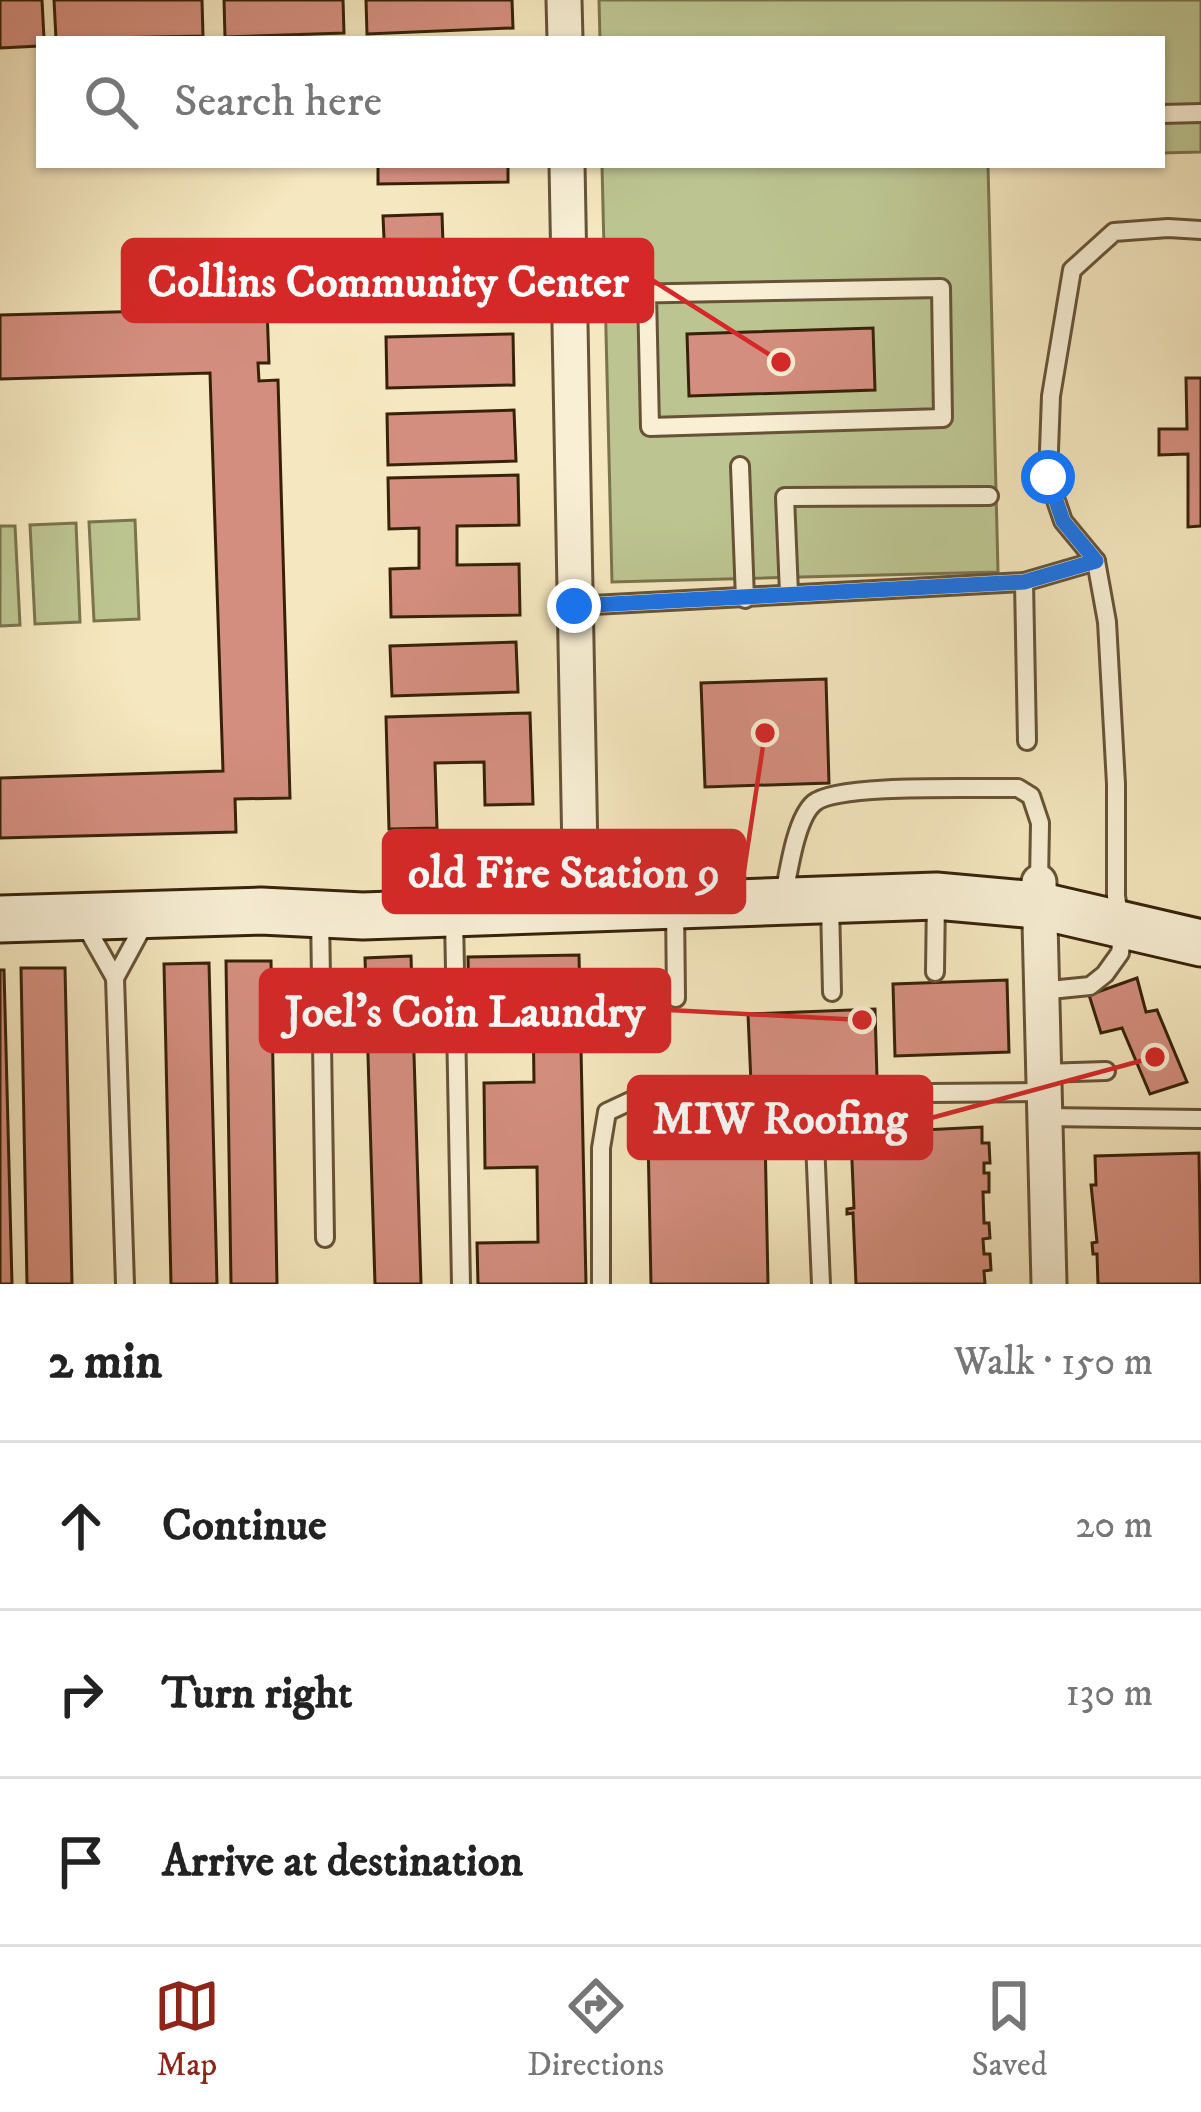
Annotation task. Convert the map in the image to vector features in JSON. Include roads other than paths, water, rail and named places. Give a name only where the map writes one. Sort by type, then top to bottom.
[{"type":"street","points":[[564,0],[565,36]]},
{"type":"street","points":[[567,168],[581,892]]},
{"type":"street","points":[[0,919],[149,914],[363,916],[454,911],[581,892],[675,904],[916,873],[1201,918]]},
{"type":"street","points":[[0,897],[785,889],[830,898],[1038,893]]},
{"type":"street","points":[[1038,893],[1049,1284]]},
{"type":"street","points":[[1118,908],[1201,943]]},
{"type":"lane","points":[[1165,114],[1201,113]]},
{"type":"lane","points":[[1040,991],[1090,986],[1120,953],[1107,622],[1096,561],[1063,521],[1048,477],[1051,395],[1072,270],[1114,232],[1201,230]]},
{"type":"lane","points":[[569,295],[941,288],[943,418],[650,427],[647,294]]},
{"type":"lane","points":[[740,466],[745,599]]},
{"type":"lane","points":[[789,593],[785,497],[988,496]]},
{"type":"lane","points":[[574,606],[1024,582],[1096,561]]},
{"type":"lane","points":[[1024,582],[1027,741]]},
{"type":"lane","points":[[785,889],[800,827],[812,805],[828,796],[858,791],[1018,788],[1031,796],[1040,824],[1038,893]]},
{"type":"lane","points":[[935,972],[936,896]]},
{"type":"lane","points":[[830,898],[832,992]]},
{"type":"lane","points":[[675,904],[676,998]]},
{"type":"lane","points":[[454,911],[461,1284]]},
{"type":"lane","points":[[320,913],[325,1238]]},
{"type":"lane","points":[[115,978],[149,914]]},
{"type":"lane","points":[[81,917],[115,978],[125,1284]]},
{"type":"lane","points":[[1044,1094],[1106,1071]]},
{"type":"lane","points":[[814,1094],[821,1284]]},
{"type":"lane","points":[[601,1284],[601,1148],[607,1112],[637,1098],[1044,1094],[1201,1119]]},
{"type":"place","name":"Collins Community Center","points":[[781,362]]},
{"type":"place","name":"old Fire Station 9","points":[[765,733]]},
{"type":"place","name":"Joel's Coin Laundry","points":[[862,1020]]},
{"type":"place","name":"MIW Roofing","points":[[1155,1057]]}]
